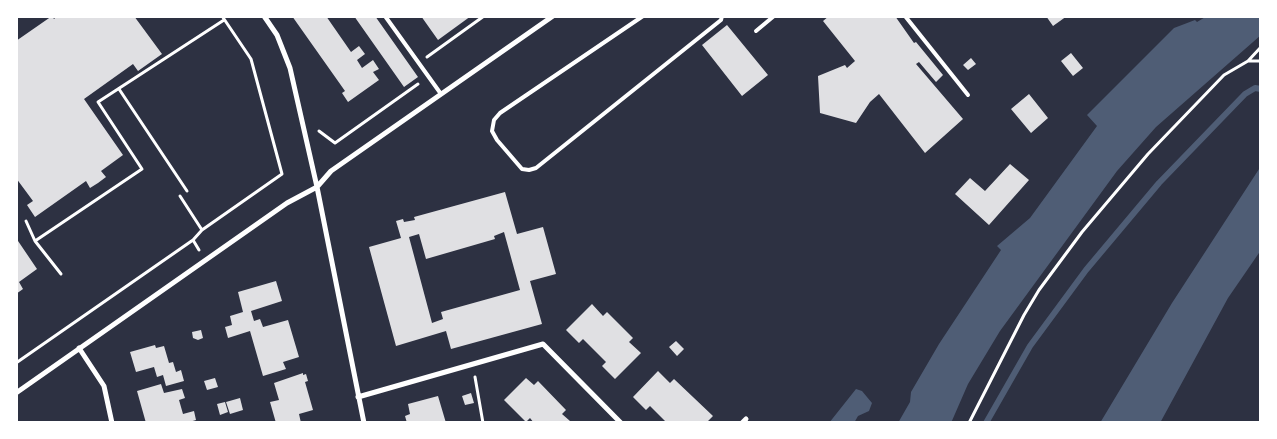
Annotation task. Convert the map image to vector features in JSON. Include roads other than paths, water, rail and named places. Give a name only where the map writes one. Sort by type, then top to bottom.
[{"type":"street","points":[[264,16],[277,35],[290,68],[317,187],[364,423]]},
{"type":"street","points":[[16,393],[287,203],[317,187],[331,171],[553,16]]},
{"type":"street","points":[[358,397],[543,344],[621,423]]},
{"type":"street","points":[[79,348],[104,386],[112,423]]},
{"type":"lane","points":[[385,16],[441,94]]},
{"type":"lane","points":[[643,16],[500,113],[494,120],[492,131],[497,140],[522,169],[536,168],[721,20],[722,16]]},
{"type":"lane","points":[[756,31],[774,16]]},
{"type":"lane","points":[[905,16],[968,95]]},
{"type":"water","points":[[1207,16],[1261,16],[1261,35],[1156,127],[1117,171],[1000,331],[968,384],[951,423],[898,423],[910,402],[911,392],[939,344],[1001,250],[997,246],[1030,218],[1097,126],[1087,115],[1174,28],[1195,20],[1197,22]]},
{"type":"water","points":[[1261,166],[1261,250],[1228,298],[1160,423],[1100,423],[1172,303]]},
{"type":"water","points":[[856,389],[862,391],[872,403],[869,411],[858,416],[854,423],[829,423]]},
{"type":"waterway","points":[[986,423],[1030,346],[1086,270],[1159,183],[1245,94],[1255,88],[1261,89]]}]
